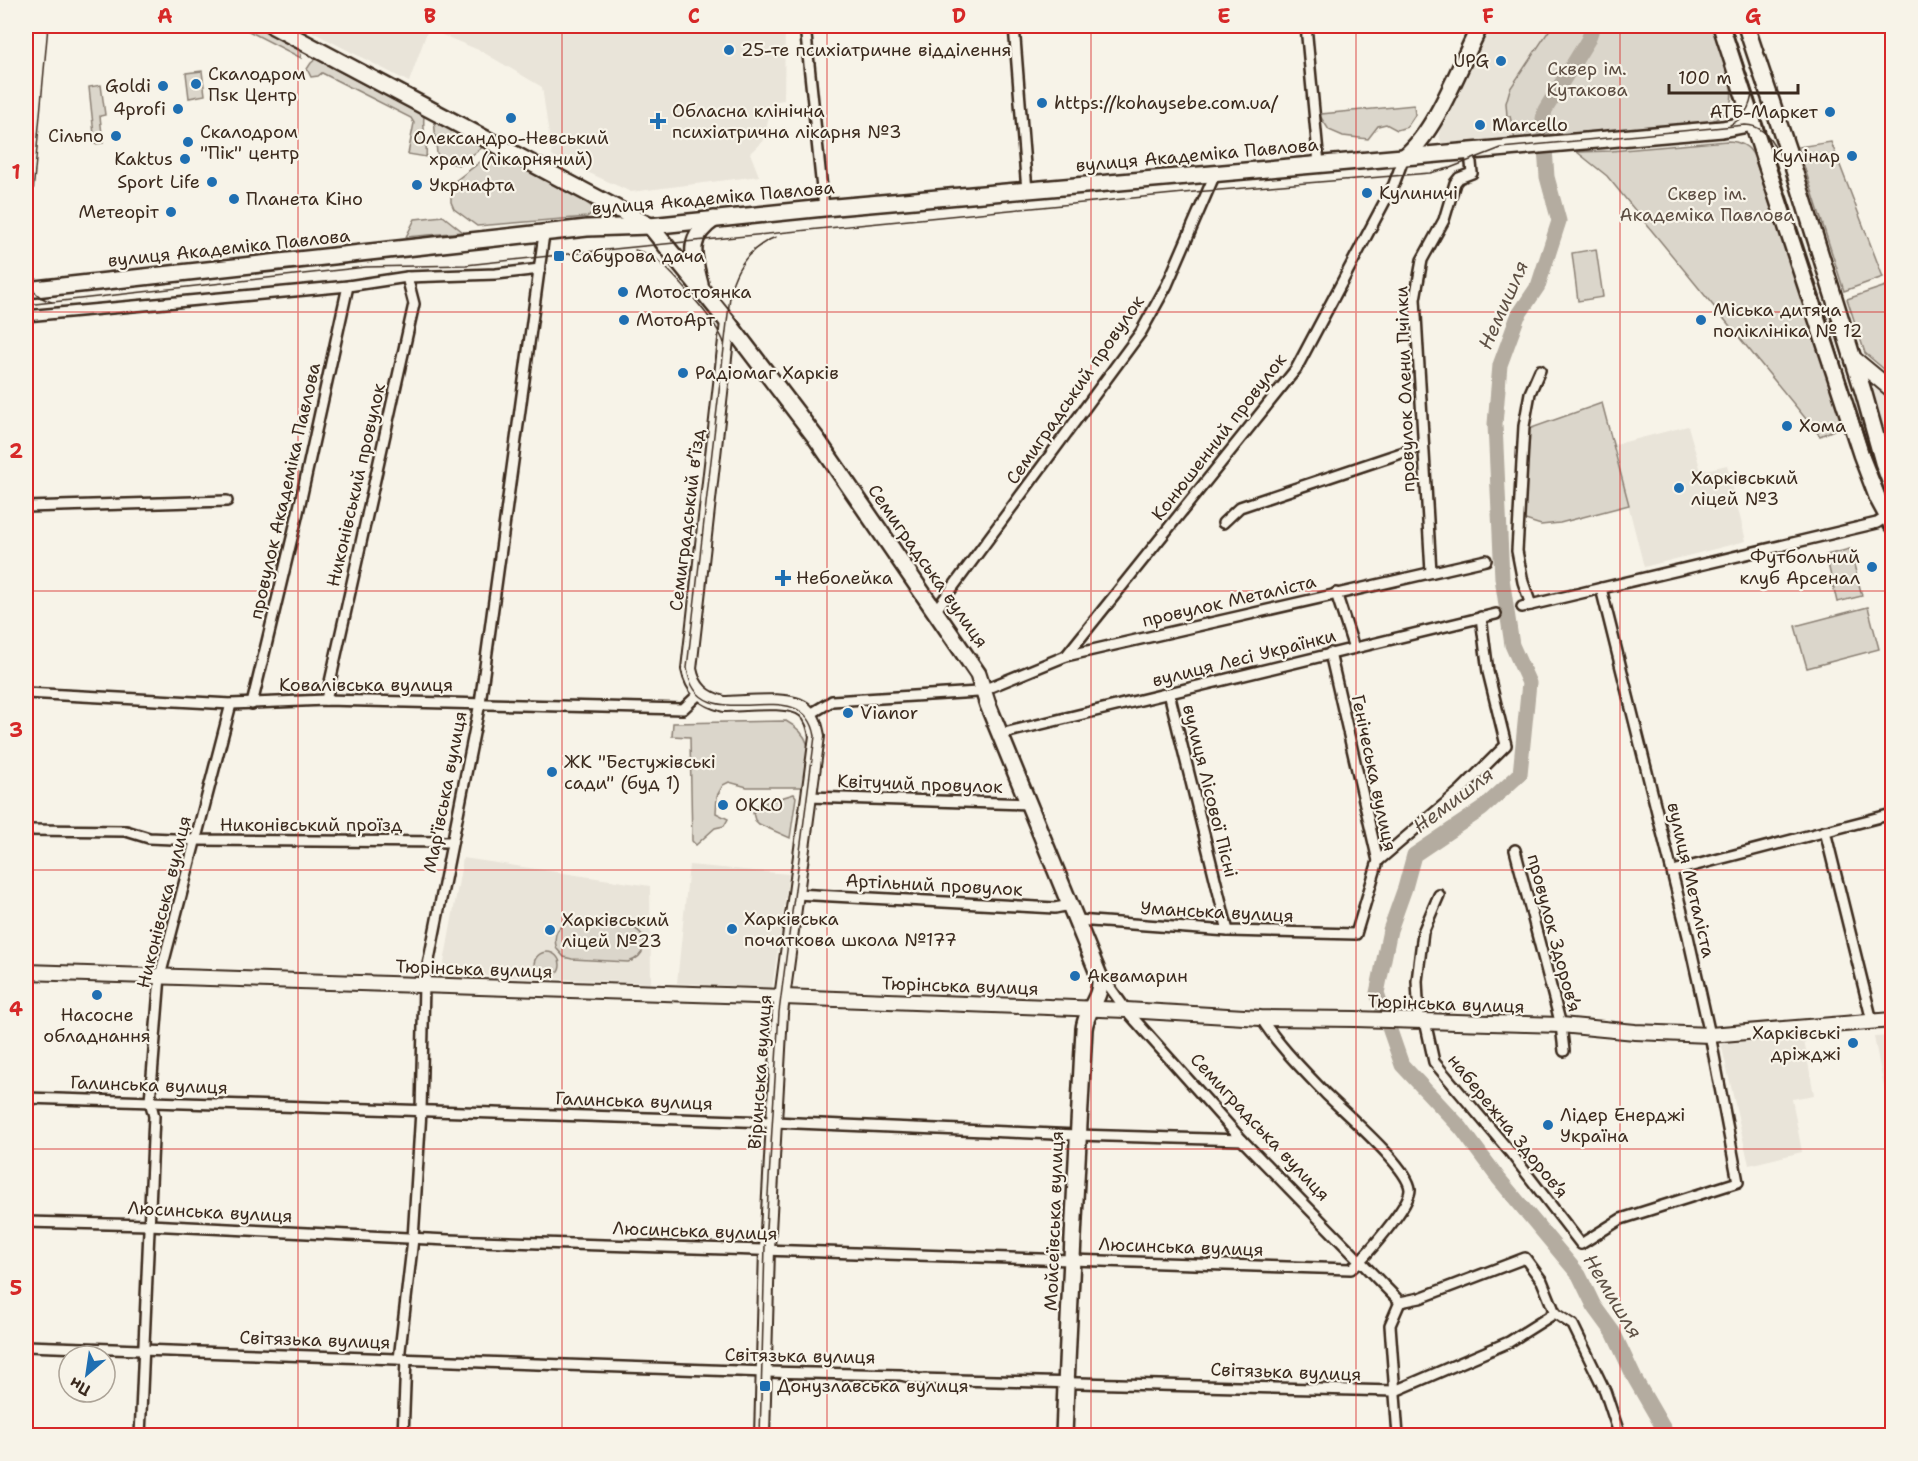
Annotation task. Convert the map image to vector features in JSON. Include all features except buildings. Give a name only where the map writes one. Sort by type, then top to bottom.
[{"type":"main road","points":[[273,26],[650,226]]},
{"type":"main road","points":[[1404,157],[1418,145],[1434,120],[1480,26]]},
{"type":"main road","points":[[1721,26],[1867,471],[1878,499],[1891,518]]},
{"type":"main road","points":[[1746,26],[1790,157],[1892,482],[1881,481],[1867,471]]},
{"type":"main road","points":[[1753,123],[1771,133],[1790,157]]},
{"type":"main road","name":"вулиця Академіка Павлова","points":[[26,290],[587,228],[650,226],[824,208],[1526,148],[1722,129],[1753,123]]},
{"type":"main road","points":[[587,228],[598,220],[601,212],[591,195]]},
{"type":"main road","points":[[700,287],[693,246],[699,231],[714,219]]},
{"type":"main road","name":"Семиградська вулиця","points":[[650,226],[728,322],[816,438],[978,674],[988,705],[1099,972]]},
{"type":"main road","name":"Семиградський в’їзд","points":[[700,693],[692,680],[689,669],[728,322]]},
{"type":"main road","points":[[1818,323],[1851,356],[1893,390]]},
{"type":"main road","points":[[700,693],[724,704],[789,703],[801,707],[809,715]]},
{"type":"main road","name":"Віринська вулиця","points":[[762,1436],[767,1249],[782,997],[817,736],[809,715]]},
{"type":"main road","name":"Тюрінська вулиця","points":[[26,972],[782,997],[1126,1010],[1261,1018],[1562,1025],[1635,1032],[1710,1035],[1893,1020]]},
{"type":"main road","points":[[1090,1009],[1100,988],[1099,972]]},
{"type":"main road","name":"Мойсеївська вулиця","points":[[1064,1436],[1077,1135],[1085,1019],[1090,1009]]},
{"type":"street","points":[[805,26],[824,208]]},
{"type":"street","points":[[1014,26],[1027,191]]},
{"type":"street","points":[[1306,26],[1319,164]]},
{"type":"street","name":"провулок Олени Пчілки","points":[[1431,572],[1415,299],[1422,260],[1445,217],[1455,183],[1459,178],[1472,173],[1470,152]]},
{"type":"street","name":"Конюшенний провулок","points":[[1066,656],[1296,369],[1394,184],[1404,157]]},
{"type":"street","name":"Семиградський провулок","points":[[936,610],[1141,332],[1167,285],[1215,174]]},
{"type":"street","name":"Мар'ївська вулиця","points":[[403,1436],[403,1359],[421,1111],[424,985],[480,703],[544,234]]},
{"type":"street","points":[[26,316],[348,286],[407,277],[496,274],[540,269]]},
{"type":"street","name":"Никонівський провулок","points":[[326,700],[414,304],[407,277]]},
{"type":"street","name":"провулок Академіка Павлова","points":[[252,704],[297,517],[348,286]]},
{"type":"street","points":[[1540,370],[1530,393],[1524,426],[1516,551],[1526,606],[1891,518]]},
{"type":"street","points":[[1223,524],[1240,507],[1422,446]]},
{"type":"street","points":[[26,507],[226,501]]},
{"type":"street","name":"провулок Металіста","points":[[985,690],[1066,656],[1486,560]]},
{"type":"street","name":"вулиця Металіста","points":[[1601,588],[1673,871],[1710,1035],[1738,1182]]},
{"type":"street","points":[[1336,593],[1354,648]]},
{"type":"street","name":"вулиця Лесі Українки","points":[[1000,734],[1496,614]]},
{"type":"street","points":[[1377,861],[1461,790],[1506,745],[1488,672],[1481,617]]},
{"type":"street","name":"Генічеська вулиця","points":[[1330,653],[1377,861],[1356,934]]},
{"type":"street","points":[[809,715],[832,701],[973,693],[985,690]]},
{"type":"street","name":"Ковалівська вулиця","points":[[26,693],[231,704],[326,700],[683,709],[700,693]]},
{"type":"street","name":"вулиця Лісової Пісні","points":[[1169,693],[1228,931]]},
{"type":"street","name":"Никонівська вулиця","points":[[140,1436],[154,1116],[150,1101],[160,976],[231,704]]},
{"type":"street","name":"Квітучий провулок","points":[[809,797],[1029,804]]},
{"type":"street","points":[[1673,871],[1893,814]]},
{"type":"street","name":"Никонівський проїзд","points":[[26,830],[126,831],[149,837],[196,840],[452,842]]},
{"type":"street","points":[[1825,831],[1872,1021]]},
{"type":"street","name":"провулок Здоров’я","points":[[1515,850],[1562,1025],[1564,1051]]},
{"type":"street","name":"Артільний провулок","points":[[796,894],[1055,908],[1070,905]]},
{"type":"street","name":"набережна Здоров’я","points":[[1439,895],[1423,932],[1417,981],[1418,1020],[1434,1062],[1510,1152],[1581,1244],[1621,1219],[1738,1182]]},
{"type":"street","name":"Уманська вулиця","points":[[1077,920],[1228,931],[1356,934]]},
{"type":"street","name":"Семиградська вулиця","points":[[1099,972],[1126,1010],[1242,1140],[1400,1302]]},
{"type":"street","points":[[1261,1018],[1271,1034],[1324,1092],[1392,1160],[1408,1180],[1410,1193],[1406,1204],[1361,1261]]},
{"type":"street","name":"Галинська вулиця","points":[[26,1098],[774,1122],[1242,1140]]},
{"type":"street","name":"Люсинська вулиця","points":[[26,1222],[149,1225],[413,1239],[1073,1259],[1345,1270],[1351,1269],[1361,1261]]},
{"type":"street","points":[[1398,1436],[1390,1325],[1400,1302],[1420,1298],[1525,1258],[1542,1281],[1555,1312],[1573,1325],[1605,1391],[1620,1436]]},
{"type":"street","name":"Світязька вулиця","points":[[26,1346],[901,1375],[918,1379],[1395,1391],[1509,1342],[1555,1312]]},
{"type":"shaded area","name":"Обласна клінічна психіатрична лікарня №3","points":[[301,26],[785,26],[784,100],[772,102],[764,140],[750,153],[759,176],[631,192],[552,156],[542,87],[481,51],[428,29],[409,82]]},
{"type":"shaded area","points":[[1490,26],[1552,26],[1510,89],[1506,103],[1515,140],[1448,147],[1441,142],[1440,128]]},
{"type":"shaded area","points":[[1869,26],[1892,26],[1892,68],[1884,67],[1883,31]]},
{"type":"shaded area","points":[[1875,387],[1892,400],[1892,461],[1874,391]]},
{"type":"shaded area","name":"Харківський ліцей №3","points":[[1688,426],[1701,471],[1727,465],[1746,541],[1644,567],[1613,445]]},
{"type":"shaded area","name":"Харківський ліцей №23","points":[[463,858],[650,886],[651,983],[442,974]]},
{"type":"shaded area","name":"Харківська початкова школа №177","points":[[689,865],[789,874],[772,988],[677,983]]},
{"type":"shaded area","points":[[1803,1035],[1814,1095],[1792,1099],[1802,1152],[1749,1165],[1721,1043]]},
{"type":"shaded area","points":[[1892,1036],[1892,1127],[1874,1037]]},
{"type":"green space","points":[[239,26],[255,26],[300,50],[301,58]]},
{"type":"green space","name":"Сквер ім. Кутакова","points":[[1552,26],[1713,26],[1730,82],[1729,107],[1717,119],[1705,123],[1526,137],[1515,140],[1510,116],[1507,116],[1506,103],[1510,89]]},
{"type":"green space","points":[[316,59],[424,116],[426,157],[408,154],[414,123],[411,118],[322,73],[311,77],[307,69]]},
{"type":"green space","name":"Скалодром Пsк Центр","points":[[202,71],[205,95],[189,98],[186,73]]},
{"type":"green space","points":[[101,85],[105,115],[100,116],[103,143],[95,144],[89,87]]},
{"type":"green space","points":[[1414,105],[1415,115],[1407,127],[1397,130],[1386,124],[1378,126],[1368,139],[1343,136],[1329,130],[1320,116],[1321,114]]},
{"type":"green space","points":[[434,119],[484,146],[459,165],[446,162],[437,154]]},
{"type":"green space","name":"Сквер ім. Академіка Павлова","points":[[1727,141],[1744,145],[1754,157],[1845,425],[1820,436],[1607,176],[1577,152]]},
{"type":"green space","points":[[1831,142],[1883,277],[1844,291],[1798,147]]},
{"type":"green space","points":[[492,153],[576,195],[592,207],[592,213],[587,217],[477,226],[454,209],[451,202],[451,191],[454,182]]},
{"type":"green space","points":[[443,216],[463,232],[406,237],[415,219]]},
{"type":"green space","points":[[1596,249],[1603,297],[1578,301],[1572,253]]},
{"type":"green space","points":[[1886,286],[1892,304],[1892,376],[1865,353],[1847,299]]},
{"type":"green space","points":[[1602,403],[1629,505],[1560,523],[1541,525],[1519,518],[1523,431]]},
{"type":"green space","points":[[1850,549],[1862,596],[1837,602],[1826,555]]},
{"type":"green space","points":[[1868,607],[1879,649],[1807,668],[1795,626]]},
{"type":"green space","points":[[786,721],[796,727],[806,741],[809,757],[806,787],[747,787],[729,782],[723,785],[717,796],[716,813],[728,819],[724,826],[715,828],[696,845],[692,841],[690,737],[672,736],[673,723]]},
{"type":"green space","points":[[794,794],[796,797],[790,838],[755,820],[753,813],[758,805]]},
{"type":"green space","points":[[573,921],[618,923],[629,926],[638,930],[643,937],[643,950],[638,957],[628,962],[564,957],[557,949],[556,935],[563,924]]},
{"type":"green space","points":[[547,952],[556,956],[560,965],[556,974],[547,978],[538,974],[534,965],[538,956]]},
{"type":"waterway","name":"Немишля","points":[[1593,26],[1588,40],[1545,110],[1543,119],[1547,177],[1559,221],[1538,286],[1518,316],[1500,365],[1495,424],[1502,578],[1512,645],[1529,683],[1520,774],[1482,809],[1414,855],[1390,930],[1377,993],[1402,1065],[1461,1128],[1499,1179],[1579,1275],[1594,1306],[1613,1332],[1635,1379],[1668,1436]]},
{"type":"tram line","points":[[26,270],[48,26]]},
{"type":"tram line","points":[[1731,26],[1822,302],[1870,457],[1892,512]]},
{"type":"tram line","points":[[1730,125],[1746,112],[1752,92]]},
{"type":"tram line","points":[[26,305],[366,267],[466,265],[1194,192],[1430,173],[1450,168],[1501,148],[1745,125],[1763,132],[1775,148]]},
{"type":"tram line","points":[[760,1436],[765,1245],[779,1012],[815,736],[806,716],[791,707],[772,704],[729,705],[710,701],[695,690],[687,668],[731,288],[747,257],[760,245],[776,237]]},
{"type":"tram line","points":[[635,250],[654,257],[673,275],[704,311],[724,343]]},
{"type":"tram line","points":[[26,274],[34,292],[52,302]]},
{"type":"place","name":"25-те психіатричне відділення","points":[[729,50]]},
{"type":"place","name":"UPG","points":[[1501,61]]},
{"type":"place","name":"Скалодром Пsк Центр","points":[[196,84]]},
{"type":"place","name":"Goldi","points":[[163,86]]},
{"type":"place","name":"https://kohaysebe.com.ua/","points":[[1042,103]]},
{"type":"place","name":"4profi","points":[[178,109]]},
{"type":"place","name":"АТБ-Маркет","points":[[1830,112]]},
{"type":"place","name":"Олександро-Невський храм (лікарняний)","points":[[511,118]]},
{"type":"place","name":"Обласна клінічна психіатрична лікарня №3","points":[[658,121]]},
{"type":"place","name":"Marcello","points":[[1480,125]]},
{"type":"place","name":"Сільпо","points":[[116,136]]},
{"type":"place","name":"Скалодром \"Пік\" центр","points":[[188,142]]},
{"type":"place","name":"Кулінар","points":[[1852,156]]},
{"type":"place","name":"Kaktus","points":[[185,159]]},
{"type":"place","name":"Sport Life","points":[[212,182]]},
{"type":"place","name":"Укрнафта","points":[[417,185]]},
{"type":"place","name":"Кулиничі","points":[[1367,193]]},
{"type":"place","name":"Планета Кіно","points":[[234,199]]},
{"type":"place","name":"Метеоріт","points":[[171,212]]},
{"type":"place","name":"Сабурова дача","points":[[559,256]]},
{"type":"place","name":"Мотостоянка","points":[[623,292]]},
{"type":"place","name":"МотоАрт","points":[[624,320]]},
{"type":"place","name":"Міська дитяча поліклініка № 12","points":[[1701,320]]},
{"type":"place","name":"Радіомаг Харків","points":[[683,373]]},
{"type":"place","name":"Хома","points":[[1787,426]]},
{"type":"place","name":"Харківський ліцей №3","points":[[1679,488]]},
{"type":"place","name":"Футбольний клуб Арсенал","points":[[1872,567]]},
{"type":"place","name":"Неболейка","points":[[783,578]]},
{"type":"place","name":"Vianor","points":[[848,713]]},
{"type":"place","name":"ЖК \"Бестужівські сади\" (буд 1)","points":[[552,772]]},
{"type":"place","name":"ОККО","points":[[723,805]]},
{"type":"place","name":"Харківська початкова школа №177","points":[[732,929]]},
{"type":"place","name":"Харківський ліцей №23","points":[[550,930]]},
{"type":"place","name":"Аквамарин","points":[[1075,976]]},
{"type":"place","name":"Насосне обладнання","points":[[97,995]]},
{"type":"place","name":"Харківські дріжджі","points":[[1853,1043]]},
{"type":"place","name":"Лідер Енерджі Україна","points":[[1548,1125]]},
{"type":"place","name":"Донузлавська вулиця","points":[[765,1386]]}]
